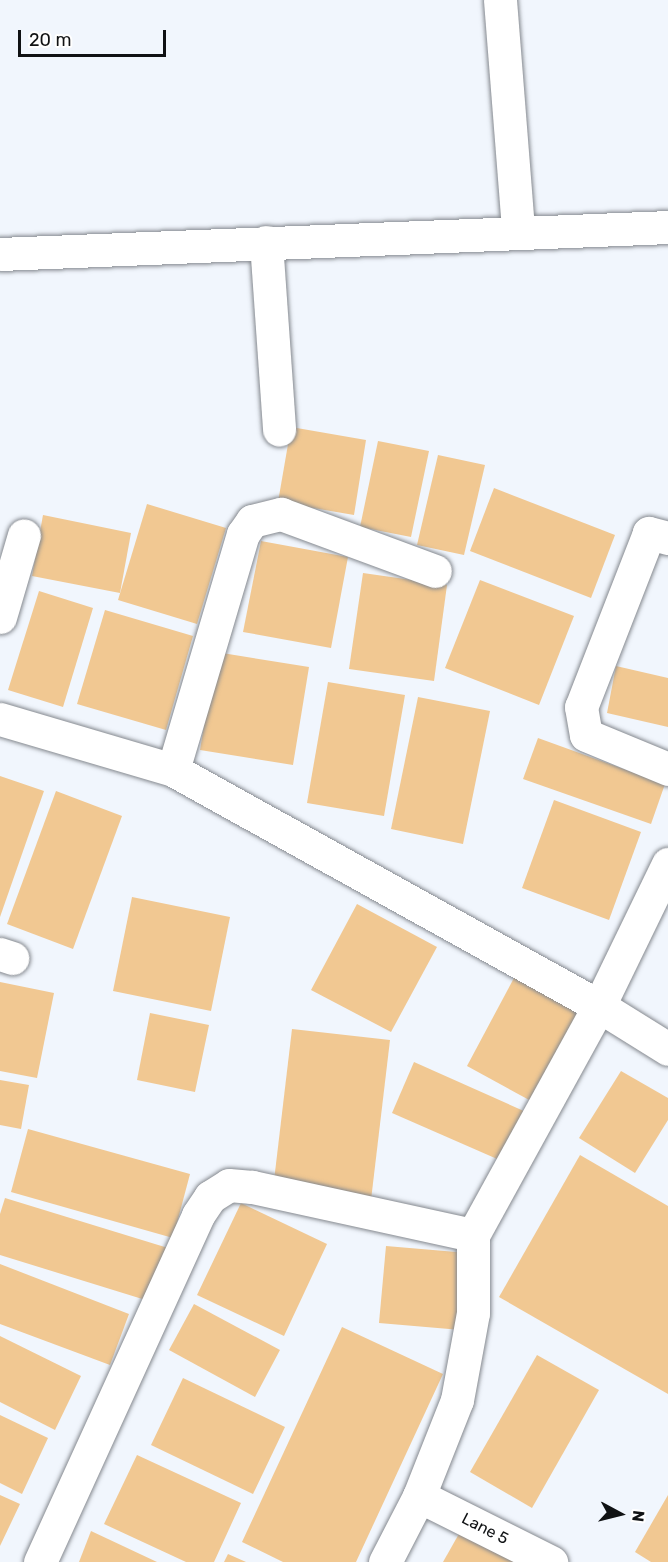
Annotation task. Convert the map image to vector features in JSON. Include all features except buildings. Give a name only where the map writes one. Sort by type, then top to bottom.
[{"type":"street","points":[[500,0],[518,230]]},
{"type":"street","points":[[0,254],[518,230],[668,227]]},
{"type":"street","points":[[266,242],[279,430]]},
{"type":"street","points":[[173,770],[243,534],[252,521],[281,514],[435,571]]},
{"type":"street","points":[[668,538],[649,533],[581,707],[586,735],[668,769]]},
{"type":"street","points":[[0,617],[24,536]]},
{"type":"street","points":[[0,719],[173,770],[599,1006],[668,1049]]},
{"type":"street","points":[[385,1562],[419,1496],[458,1400],[467,1360],[473,1313],[473,1234],[599,1006],[668,864]]},
{"type":"street","points":[[40,1562],[198,1215],[210,1197],[229,1185],[252,1188],[473,1234]]},
{"type":"street","name":"Lane 5","points":[[419,1496],[551,1562]]}]
